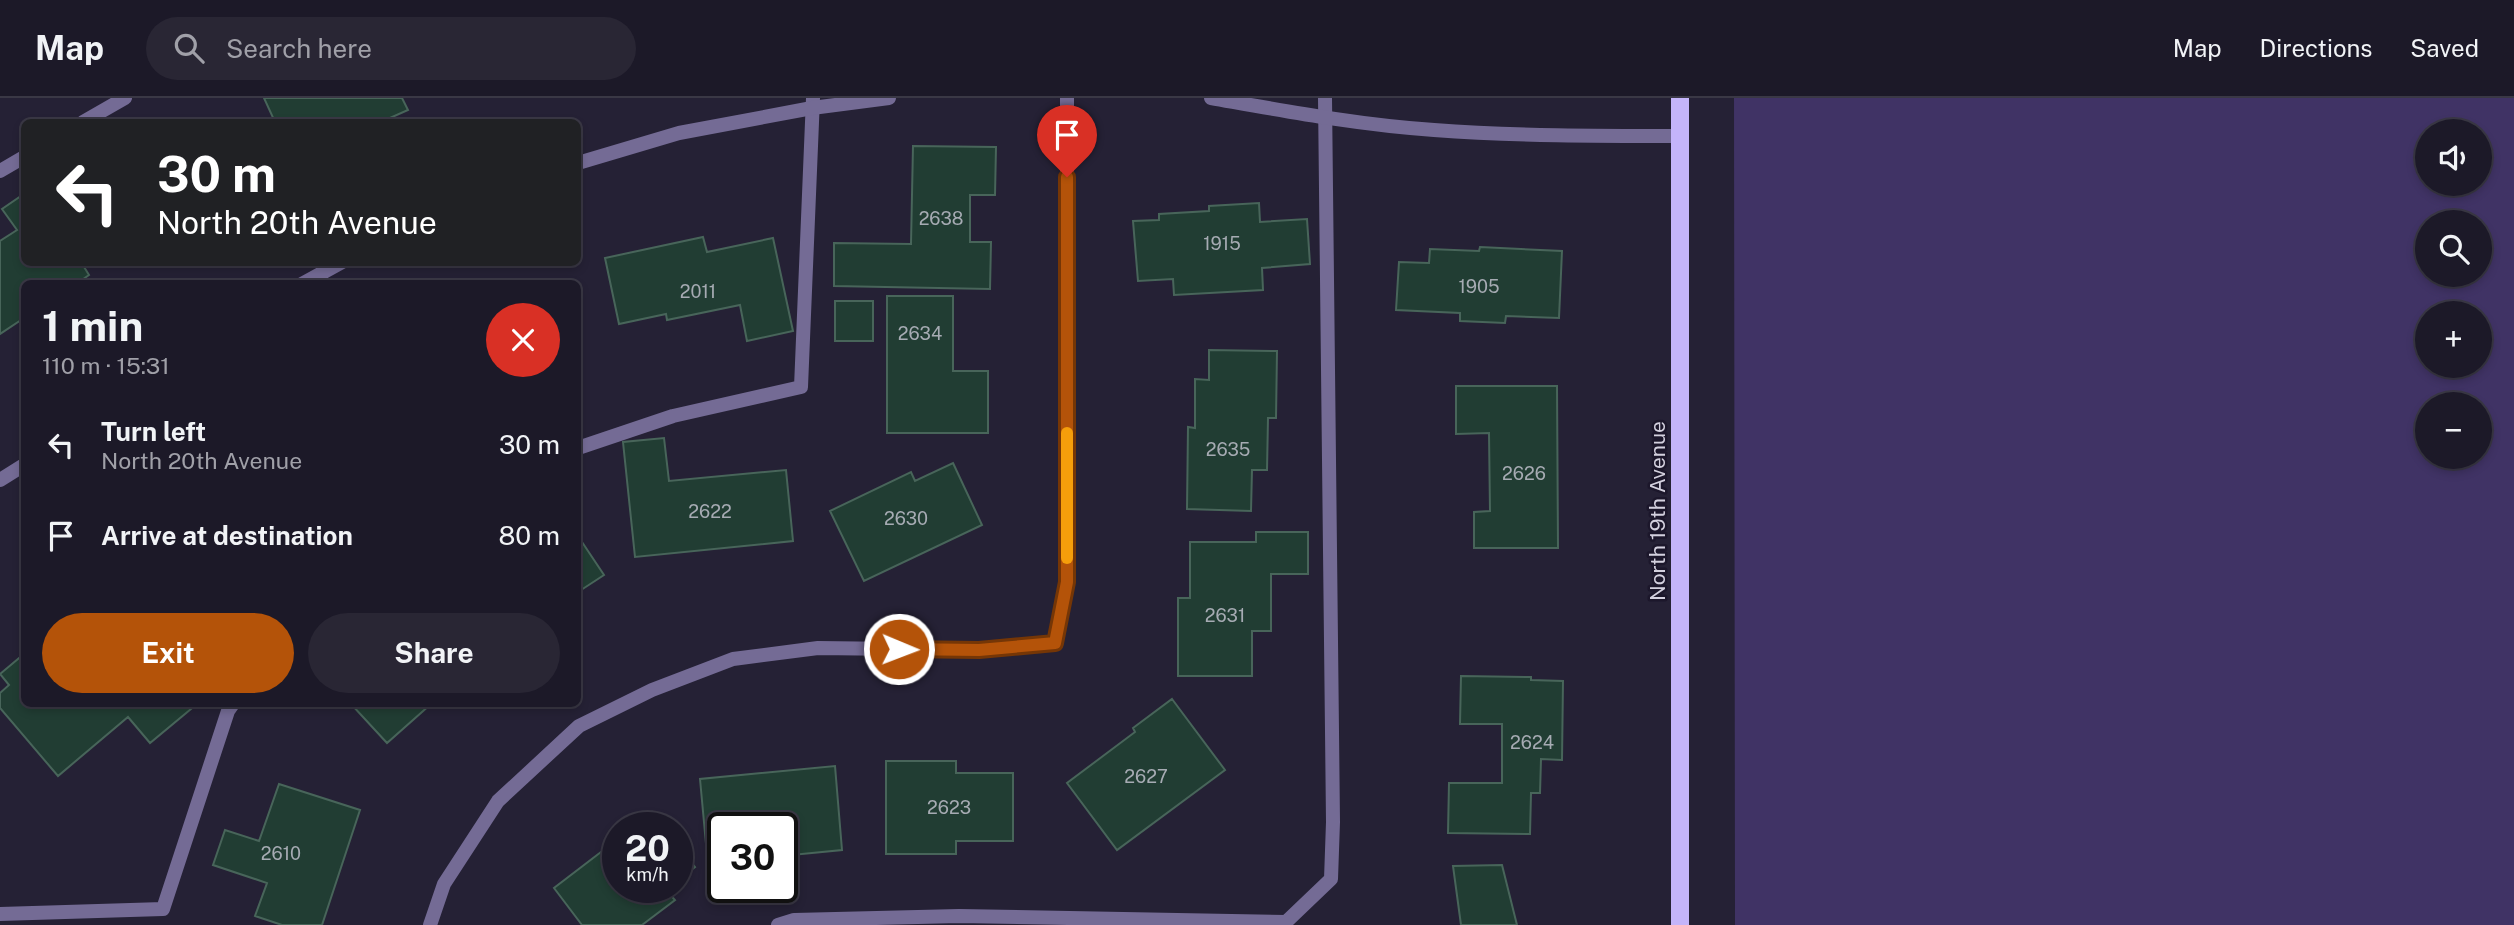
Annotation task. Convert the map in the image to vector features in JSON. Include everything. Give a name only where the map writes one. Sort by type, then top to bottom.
[{"type":"main road","name":"North 19th Avenue","points":[[1680,98],[1680,925]]},
{"type":"street","points":[[88,119],[125,98]]},
{"type":"street","points":[[581,162],[679,133],[813,103],[889,98]]},
{"type":"street","points":[[430,925],[444,884],[498,801],[579,726],[652,690],[733,659],[818,648],[979,650],[1055,643],[1067,582],[1067,98]]},
{"type":"street","points":[[1211,98],[1325,119],[1433,130],[1586,136],[1680,136]]},
{"type":"street","points":[[778,925],[794,920],[959,916],[1286,922],[1331,879],[1325,98]]},
{"type":"street","points":[[581,447],[673,416],[801,387],[813,103]]},
{"type":"street","points":[[0,171],[21,159]]},
{"type":"street","points":[[310,280],[335,266]]},
{"type":"street","points":[[0,480],[21,467]]},
{"type":"street","points":[[0,914],[163,909],[231,707]]},
{"type":"shaded area","points":[[1734,98],[2514,98],[2514,925],[1735,925]]},
{"type":"building","points":[[264,98],[402,98],[408,110],[388,119],[274,119]]},
{"type":"building","points":[[913,146],[996,147],[995,195],[970,195],[970,242],[991,242],[990,289],[834,286],[834,243],[911,244]]},
{"type":"building","points":[[21,196],[21,266],[83,266],[89,275],[82,280],[21,280],[21,320],[0,334],[0,241],[17,230],[2,209]]},
{"type":"building","points":[[1259,203],[1260,222],[1307,219],[1310,264],[1262,268],[1263,290],[1174,295],[1173,279],[1138,281],[1133,221],[1159,220],[1159,214],[1209,211],[1209,206]]},
{"type":"building","points":[[703,237],[707,252],[773,238],[793,331],[747,341],[740,305],[667,320],[666,314],[619,324],[605,258]]},
{"type":"building","points":[[1480,247],[1562,251],[1559,318],[1506,316],[1505,323],[1460,321],[1460,313],[1396,310],[1399,262],[1429,263],[1430,249],[1479,251]]},
{"type":"building","points":[[887,296],[953,296],[953,371],[988,371],[988,433],[887,433]]},
{"type":"building","points":[[835,301],[873,301],[873,341],[835,341]]},
{"type":"building","points":[[1209,350],[1277,351],[1276,418],[1268,418],[1267,470],[1252,470],[1251,511],[1187,509],[1188,427],[1195,428],[1195,379],[1209,380]]},
{"type":"building","points":[[1456,386],[1557,386],[1558,548],[1474,548],[1474,512],[1490,511],[1489,433],[1456,434]]},
{"type":"building","points":[[664,438],[669,481],[786,470],[793,541],[635,557],[623,442]]},
{"type":"building","points":[[953,463],[982,525],[864,581],[830,511],[911,472],[915,481]]},
{"type":"building","points":[[1256,532],[1308,532],[1308,574],[1271,574],[1271,631],[1252,631],[1252,676],[1178,676],[1178,598],[1190,598],[1190,542],[1256,542]]},
{"type":"building","points":[[581,540],[604,575],[581,590]]},
{"type":"building","points":[[21,656],[21,707],[193,707],[150,743],[128,717],[58,776],[0,708],[0,693],[9,685],[0,674]]},
{"type":"building","points":[[1461,676],[1531,677],[1531,680],[1563,681],[1562,760],[1541,759],[1540,793],[1531,793],[1530,834],[1448,833],[1449,783],[1502,783],[1502,724],[1460,724]]},
{"type":"building","points":[[1172,699],[1225,770],[1117,850],[1067,783],[1135,732],[1133,728]]},
{"type":"building","points":[[354,707],[428,707],[387,743]]},
{"type":"building","points":[[886,761],[956,761],[956,773],[1013,773],[1013,841],[956,841],[956,854],[886,854]]},
{"type":"building","points":[[835,766],[842,850],[798,854],[798,812],[707,812],[706,844],[700,779]]},
{"type":"building","points":[[279,784],[360,810],[322,925],[282,925],[255,916],[267,883],[213,865],[225,830],[259,841]]},
{"type":"building","points":[[602,851],[602,903],[671,903],[642,925],[582,925],[554,888]]},
{"type":"building","points":[[1502,865],[1517,925],[1461,925],[1453,866]]},
{"type":"slow traffic","points":[[1067,433],[1067,558]]},
{"type":"route","points":[[899,649],[979,650],[1055,643],[1067,582],[1067,177]]}]
